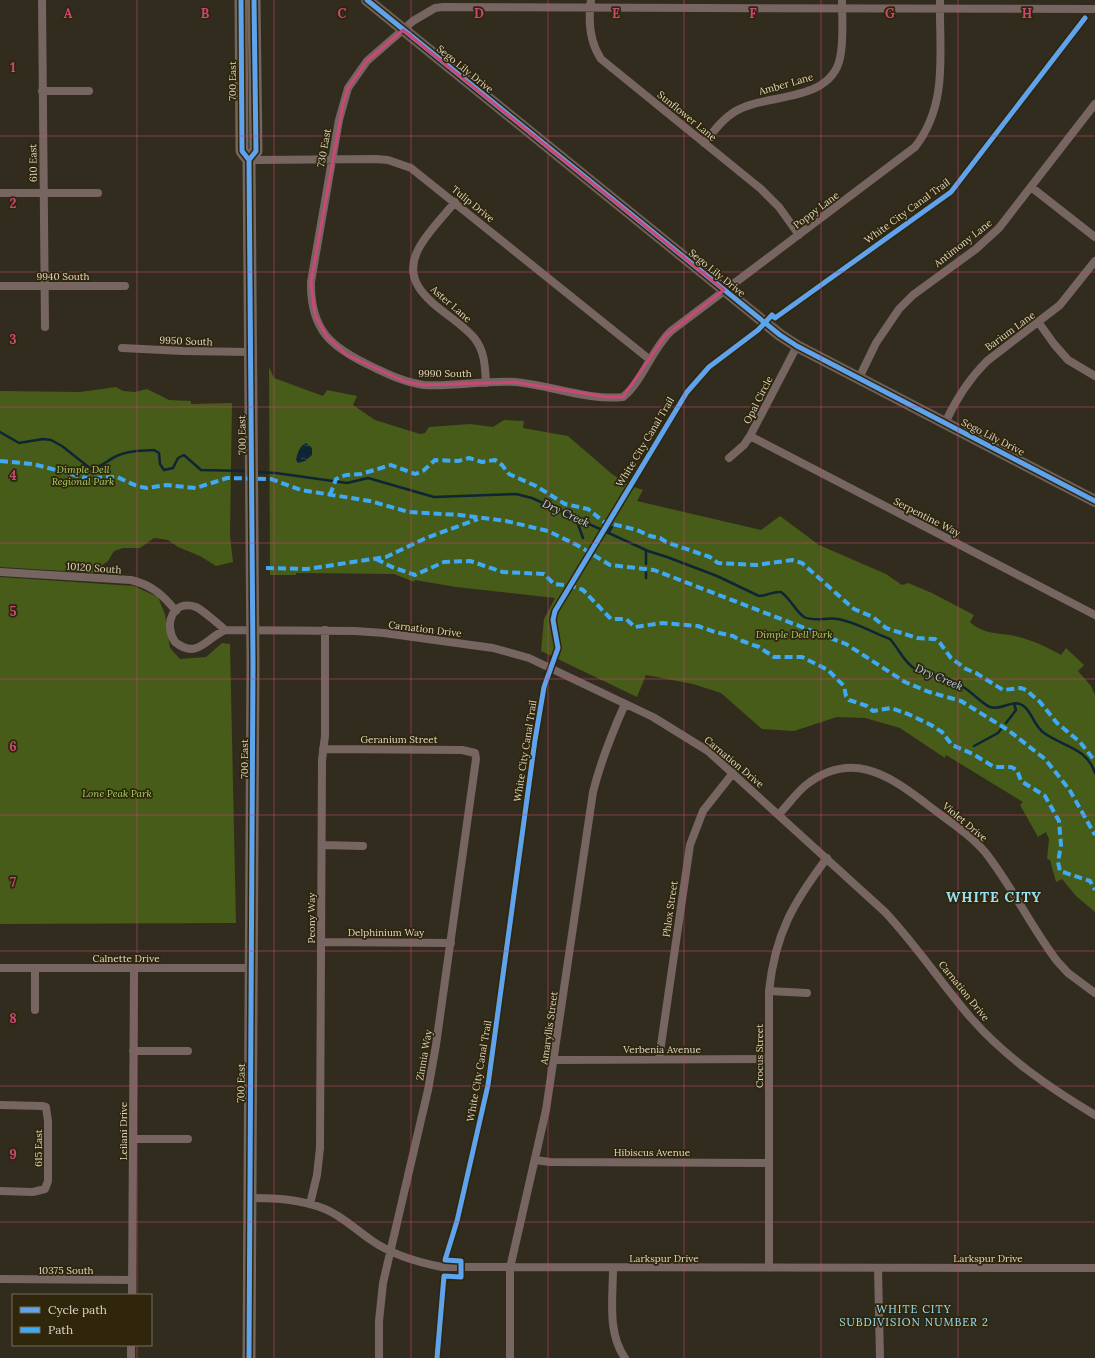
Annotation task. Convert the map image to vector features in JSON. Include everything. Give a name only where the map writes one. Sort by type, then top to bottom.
[{"type":"main road","name":"700 East","points":[[241,0],[242,151],[249,160],[253,630],[249,1358]]},
{"type":"main road","name":"700 East","points":[[249,160],[256,151],[254,0]]},
{"type":"main road","name":"Sego Lily Drive","points":[[366,0],[780,335],[797,346],[1095,501]]},
{"type":"street","name":"610 East","points":[[42,0],[45,327]]},
{"type":"street","name":"730 East","points":[[311,292],[339,120],[348,88],[367,61],[422,15],[435,8],[443,6],[590,4],[940,4],[1095,9]]},
{"type":"street","name":"Sunflower Lane","points":[[590,4],[591,39],[594,49],[601,59],[770,197],[799,235]]},
{"type":"street","name":"Amber Lane","points":[[704,144],[723,121],[742,107],[807,91],[828,79],[835,70],[840,59],[842,4]]},
{"type":"street","name":"Poppy Lane","points":[[623,397],[632,387],[649,360],[671,331],[904,156],[923,136],[930,123],[938,98],[940,4]]},
{"type":"street","points":[[42,91],[89,91]]},
{"type":"street","name":"Antimony Lane","points":[[859,378],[876,343],[899,309],[913,295],[976,248],[999,228],[1095,104]]},
{"type":"street","name":"Tulip Drive","points":[[249,160],[376,159],[400,163],[422,176],[455,202],[649,360]]},
{"type":"street","points":[[1031,187],[1095,237]]},
{"type":"street","points":[[0,193],[98,193]]},
{"type":"street","name":"Aster Lane","points":[[455,202],[419,248],[415,258],[415,275],[421,291],[428,300],[468,332],[477,342],[484,356],[486,383]]},
{"type":"street","name":"Barium Lane","points":[[945,423],[960,393],[978,371],[998,352],[1060,306],[1095,261]]},
{"type":"street","name":"9940 South","points":[[0,286],[125,286]]},
{"type":"street","name":"9990 South","points":[[311,292],[315,315],[327,338],[348,355],[406,382],[424,385],[514,382],[606,398],[623,397]]},
{"type":"street","points":[[1039,323],[1068,360],[1095,376]]},
{"type":"street","name":"Opal Circle","points":[[729,458],[744,445],[750,436],[797,346]]},
{"type":"street","name":"9950 South","points":[[122,348],[250,352]]},
{"type":"street","name":"Serpentine Way","points":[[750,436],[1095,615]]},
{"type":"street","name":"10120 South","points":[[0,572],[131,580],[149,586],[157,591],[176,611]]},
{"type":"street","points":[[225,630],[197,608],[189,606],[176,611],[170,619],[169,629],[174,642],[183,647],[194,649],[200,648],[213,636],[225,630],[253,630]]},
{"type":"street","name":"Carnation Drive","points":[[253,630],[325,630],[384,633],[511,652],[529,658],[625,704],[681,733],[708,751],[885,912],[906,934],[951,994],[997,1046],[1028,1071],[1065,1097],[1095,1115]]},
{"type":"street","name":"Peony Way","points":[[310,1204],[319,1162],[325,630]]},
{"type":"street","name":"Amaryllis Street","points":[[510,1358],[510,1268],[535,1160],[555,1060],[593,792],[599,767],[607,744],[625,704]]},
{"type":"street","name":"Geranium Street","points":[[323,749],[462,750],[475,753]]},
{"type":"street","name":"Zinnia Way","points":[[379,1358],[380,1302],[390,1251],[428,1090],[451,943],[476,766],[475,753]]},
{"type":"street","name":"Violet Drive","points":[[779,814],[805,786],[827,773],[856,768],[871,770],[902,784],[975,842],[993,864],[1057,962],[1068,973],[1095,993]]},
{"type":"street","name":"Phlox Street","points":[[659,1059],[690,845],[703,811],[733,773]]},
{"type":"street","points":[[322,845],[363,846]]},
{"type":"street","name":"Crocus Street","points":[[769,1268],[769,991],[774,957],[785,923],[803,890],[827,858]]},
{"type":"street","name":"Delphinium Way","points":[[321,942],[451,943]]},
{"type":"street","name":"Calnette Drive","points":[[0,968],[252,968]]},
{"type":"street","points":[[35,968],[35,1010]]},
{"type":"street","name":"Leilani Drive","points":[[132,1294],[134,968]]},
{"type":"street","points":[[769,991],[807,993]]},
{"type":"street","points":[[133,1051],[188,1051]]},
{"type":"street","name":"Verbenia Avenue","points":[[555,1060],[769,1059]]},
{"type":"street","name":"615 East","points":[[0,1105],[35,1105],[46,1108],[48,1120],[48,1181],[45,1188],[33,1192],[0,1191]]},
{"type":"street","points":[[133,1139],[188,1139]]},
{"type":"street","name":"Hibiscus Avenue","points":[[535,1160],[550,1162],[769,1163]]},
{"type":"street","name":"Larkspur Drive","points":[[249,1198],[285,1198],[326,1209],[390,1251],[423,1264],[442,1267],[1095,1268]]},
{"type":"street","points":[[613,1268],[614,1331],[619,1348],[625,1358]]},
{"type":"street","points":[[878,1268],[880,1358]]},
{"type":"street","name":"10375 South","points":[[0,1279],[132,1280]]},
{"type":"street","points":[[131,1346],[131,1358]]},
{"type":"highlighted area","points":[[403,30],[724,290],[665,336],[623,397],[606,397],[514,382],[424,385],[406,382],[347,355],[327,337],[315,315],[311,282],[343,104],[348,88],[367,61]]},
{"type":"green space","name":"Dimple Dell Park","points":[[269,367],[274,378],[323,396],[327,390],[357,396],[353,405],[375,420],[420,434],[425,433],[429,427],[470,424],[493,427],[504,420],[524,421],[523,428],[568,436],[612,474],[627,484],[626,487],[629,489],[631,486],[643,490],[637,501],[761,530],[780,516],[819,545],[886,574],[902,585],[908,583],[932,593],[974,615],[970,622],[981,630],[1012,635],[1025,639],[1040,644],[1061,655],[1066,648],[1084,665],[1078,671],[1091,686],[1095,695],[1095,912],[1076,896],[1062,879],[1056,882],[1050,860],[1047,859],[1049,839],[1046,832],[1038,837],[1020,805],[1023,802],[946,755],[945,758],[900,728],[865,718],[837,717],[794,731],[762,729],[721,693],[693,684],[646,675],[637,697],[541,651],[544,619],[555,598],[456,587],[415,580],[414,582],[394,574],[296,573],[296,575],[270,575]]},
{"type":"green space","name":"Dimple Dell Regional Park","points":[[116,387],[123,391],[135,392],[147,389],[169,400],[191,401],[191,404],[232,403],[230,536],[233,562],[216,566],[200,556],[178,547],[168,540],[154,538],[140,548],[123,548],[114,551],[108,561],[100,567],[97,573],[0,567],[0,391],[80,392]]},
{"type":"green space","name":"Lone Peak Park","points":[[0,577],[134,586],[158,597],[165,614],[170,648],[180,659],[206,657],[222,643],[230,644],[236,923],[0,924]]},
{"type":"water","points":[[306,443],[312,448],[312,455],[305,461],[298,463],[296,460],[300,448]]},
{"type":"waterway","name":"Dry Creek","points":[[0,432],[19,443],[43,439],[51,440],[62,446],[91,469],[98,467],[123,453],[154,450],[159,453],[160,464],[164,470],[173,468],[178,458],[184,455],[201,470],[248,471]]},
{"type":"waterway","name":"Dry Creek","points":[[255,472],[276,473],[347,483],[368,478],[434,497],[516,494],[532,498],[648,551],[717,576],[759,596],[781,592],[804,617],[812,619],[845,620],[890,639],[904,659],[918,671],[941,676],[951,680],[969,691],[990,707],[999,708],[1014,703],[1022,705],[1028,710],[1040,730],[1081,753],[1091,765],[1095,773]]},
{"type":"waterway","points":[[576,519],[583,538]]},
{"type":"waterway","name":"Dry Creek","points":[[608,533],[612,527]]},
{"type":"waterway","points":[[646,551],[646,564]]},
{"type":"waterway","points":[[646,571],[646,578]]},
{"type":"waterway","points":[[1006,723],[1016,710],[1014,704]]},
{"type":"waterway","points":[[974,746],[998,733],[1002,728]]},
{"type":"marked path","points":[[330,495],[336,479],[346,475],[361,474],[391,465],[415,474],[423,471],[435,460],[458,461],[469,458],[482,462],[495,460],[502,465],[509,474],[536,486],[565,504],[588,509],[604,522],[637,530],[650,536],[660,538],[666,542],[710,557],[718,563],[756,565],[792,560],[802,563],[854,609],[873,617],[886,628],[917,638],[935,639],[940,643],[951,658],[966,669],[976,673],[1003,690],[1021,688],[1026,690],[1040,702],[1057,723],[1080,742],[1095,761]]},
{"type":"marked path","points":[[0,461],[33,464],[86,478],[117,477],[137,486],[147,488],[166,485],[196,488],[227,478],[271,479],[301,490],[370,501],[409,512],[460,515],[506,521],[548,531],[577,545],[610,565],[654,570],[846,644],[905,682],[929,692],[961,701],[1008,730],[1045,759],[1069,789],[1095,835]]},
{"type":"marked path","points":[[266,568],[307,569],[386,557],[426,538],[478,519]]},
{"type":"marked path","points":[[376,559],[392,567],[415,575],[444,562],[470,561],[503,572],[544,574],[554,584],[572,586],[583,590],[611,619],[626,619],[635,627],[662,623],[698,626],[733,636],[759,647],[774,657],[802,657],[828,670],[844,686],[846,696],[849,700],[867,706],[873,711],[891,708],[908,714],[942,732],[952,745],[973,754],[994,767],[1011,767],[1017,770],[1021,781],[1045,796],[1059,821],[1061,845],[1058,862],[1060,871],[1090,881],[1095,890]]},
{"type":"cycle path","points":[[241,0],[242,151],[249,160],[253,663],[249,1358]]},
{"type":"cycle path","points":[[249,160],[256,151],[254,0]]},
{"type":"cycle path","points":[[367,0],[780,335],[797,346],[1095,501]]},
{"type":"cycle path","name":"White City Canal Trail","points":[[437,1358],[444,1276],[461,1277],[461,1261],[445,1260],[457,1221],[488,1085],[535,740],[544,687],[558,648],[553,620],[555,611],[687,392],[709,367],[758,330],[772,315],[775,318],[951,192],[1085,18]]},
{"type":"district","name":"WHITE CITY","points":[[994,897]]},
{"type":"district","name":"WHITE CITY SUBDIVISION NUMBER 2","points":[[914,1315]]}]
